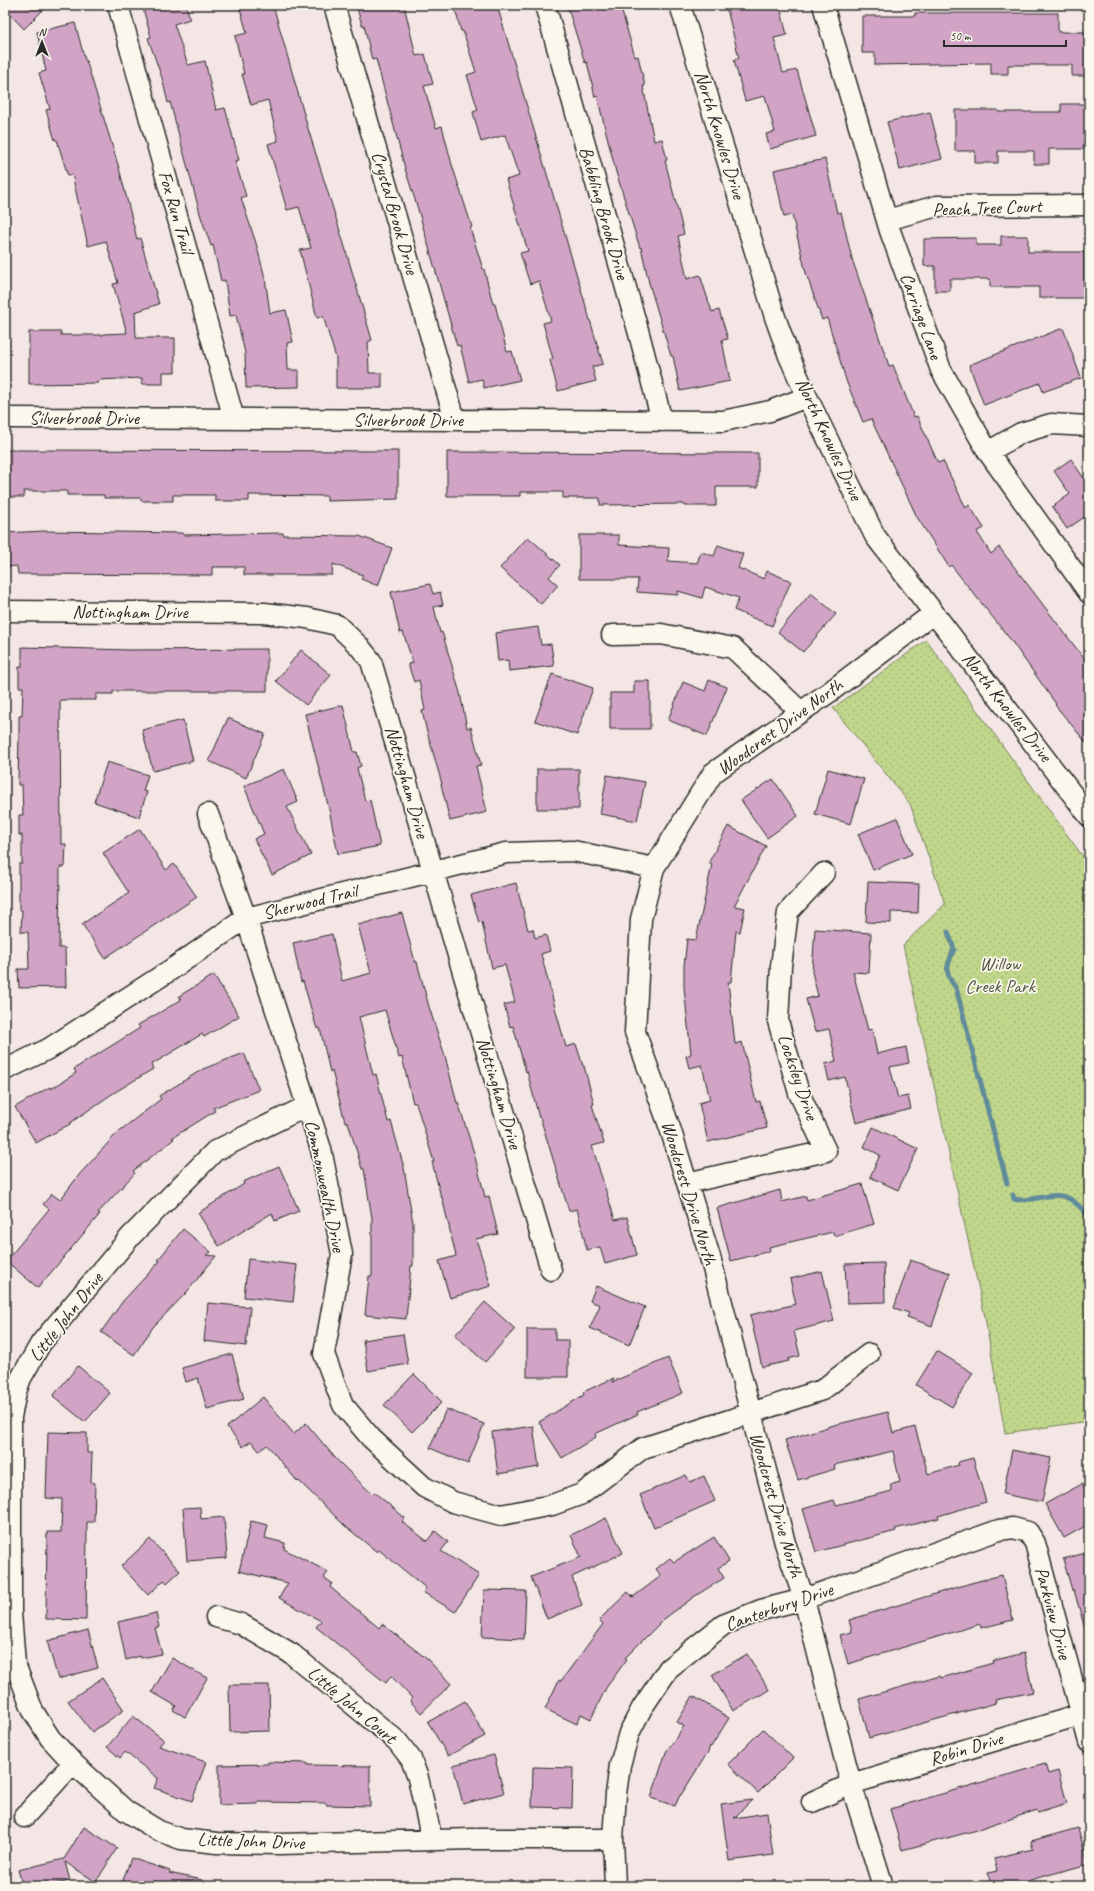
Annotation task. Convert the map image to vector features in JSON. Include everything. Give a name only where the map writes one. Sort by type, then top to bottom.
[{"type":"street","name":"Fox Run Trail","points":[[118,5],[234,419]]},
{"type":"street","name":"Crystal Brook Drive","points":[[334,5],[456,420]]},
{"type":"street","name":"Babbling Brook Drive","points":[[545,5],[636,322],[662,421]]},
{"type":"street","name":"North Knowles Drive","points":[[680,5],[775,317],[789,356],[807,397],[875,536],[1089,816]]},
{"type":"street","name":"Carriage Lane","points":[[823,5],[887,220],[941,370],[988,452],[1089,593]]},
{"type":"street","name":"Peach Tree Court","points":[[887,220],[937,206],[1089,205]]},
{"type":"street","name":"Silverbrook Drive","points":[[5,418],[723,421],[770,411],[807,397]]},
{"type":"street","points":[[988,452],[1021,433],[1051,424],[1089,426]]},
{"type":"street","name":"Nottingham Drive","points":[[5,611],[264,612],[307,618],[337,625],[371,661],[551,1270]]},
{"type":"street","name":"Woodcrest Drive North","points":[[883,1886],[851,1784],[804,1599],[785,1543],[710,1257],[670,1128],[635,1032],[641,919],[654,868],[713,773],[802,712],[934,612]]},
{"type":"street","points":[[612,635],[661,634],[733,648],[802,712]]},
{"type":"street","name":"Commonwealth Drive","points":[[208,814],[246,918],[321,1149],[342,1254],[324,1354],[343,1405],[371,1438],[424,1487],[453,1502],[501,1515],[552,1505],[582,1494],[644,1448],[751,1415],[822,1390],[869,1354]]},
{"type":"street","name":"Sherwood Trail","points":[[6,1067],[50,1048],[172,969],[246,918],[433,870],[506,853],[573,851],[654,868]]},
{"type":"street","name":"Locksley Drive","points":[[687,1183],[826,1151],[799,1093],[778,1021],[781,966],[788,912],[824,873]]},
{"type":"street","name":"Little John Drive","points":[[307,1106],[215,1151],[131,1236],[41,1343],[21,1378],[16,1392],[11,1417],[11,1613],[15,1664],[33,1711],[50,1738],[73,1763],[126,1811],[159,1831],[181,1839],[217,1843],[280,1844],[432,1840],[613,1839]]},
{"type":"street","name":"Canterbury Drive","points":[[615,1886],[613,1839],[616,1794],[620,1765],[629,1733],[642,1708],[669,1668],[723,1624],[761,1610],[804,1599],[999,1530],[1013,1528],[1028,1532]]},
{"type":"street","name":"Parkview Drive","points":[[1028,1532],[1035,1543],[1080,1715],[1089,1742]]},
{"type":"street","name":"Little John Court","points":[[216,1617],[241,1624],[292,1654],[397,1741],[411,1759],[418,1778],[432,1840]]},
{"type":"street","name":"Robin Drive","points":[[812,1802],[851,1784],[1080,1715]]},
{"type":"street","points":[[24,1817],[73,1763]]},
{"type":"green space","name":"Willow Creek Park","points":[[926,640],[1089,865],[1089,1421],[1005,1433],[985,1317],[903,945],[945,904],[910,804],[833,708]]},
{"type":"building","points":[[5,5],[48,5],[24,29],[5,9]]},
{"type":"building","points":[[142,5],[186,5],[190,19],[174,24],[188,65],[205,61],[216,110],[225,108],[239,160],[235,161],[246,196],[241,198],[256,243],[265,278],[270,313],[286,310],[293,342],[287,343],[288,370],[299,370],[299,387],[246,388],[245,353],[236,315],[230,316],[225,280],[221,281],[213,245],[211,246],[201,217],[170,102],[168,103],[162,78],[148,38],[151,37]]},
{"type":"building","points":[[239,5],[273,5],[309,132],[372,340],[368,342],[369,373],[382,373],[382,388],[336,388],[336,358],[323,316],[317,318],[300,250],[311,248],[299,207],[287,210],[268,144],[278,141],[268,100],[251,105],[242,74],[244,74],[235,36],[247,33]]},
{"type":"building","points":[[356,5],[404,5],[416,56],[425,54],[433,84],[424,86],[436,128],[442,126],[452,165],[472,227],[470,228],[484,269],[493,304],[495,304],[507,352],[512,351],[520,380],[484,388],[482,379],[469,382],[460,345],[457,346],[406,172],[376,59],[372,60],[364,25],[362,25]]},
{"type":"building","points":[[454,5],[497,5],[603,364],[592,367],[596,381],[558,391],[550,360],[553,359],[543,323],[551,321],[539,281],[530,284],[520,253],[528,251],[506,180],[519,176],[505,135],[481,142],[473,112],[478,110],[467,75],[476,72],[463,31],[461,31]]},
{"type":"building","points":[[567,5],[620,5],[635,57],[638,56],[645,86],[643,86],[654,141],[662,139],[667,160],[665,161],[684,234],[678,236],[687,279],[700,275],[712,312],[719,310],[728,339],[722,340],[730,381],[680,391],[673,356],[671,356],[649,283],[641,247],[640,248],[616,172],[597,96],[595,97],[587,62],[585,63]]},
{"type":"building","points":[[743,5],[768,5],[769,9],[780,7],[787,35],[774,38],[783,73],[797,70],[816,136],[770,149],[766,134],[775,132],[765,96],[745,101],[734,60],[739,58],[727,9]]},
{"type":"building","points":[[915,13],[1058,13],[1058,32],[1089,32],[1089,76],[1072,76],[1072,65],[1008,65],[1008,74],[991,74],[991,63],[875,65],[875,53],[862,53],[862,16],[915,16]]},
{"type":"building","points":[[75,23],[119,168],[137,239],[140,238],[159,304],[135,312],[136,338],[175,338],[175,372],[163,372],[163,384],[142,384],[142,378],[98,380],[98,383],[29,384],[29,332],[61,332],[61,335],[103,335],[127,333],[113,284],[118,283],[106,241],[88,246],[72,174],[68,176],[57,140],[55,140],[46,110],[50,109],[39,73],[46,71],[37,32]]},
{"type":"building","points":[[1061,104],[1089,104],[1089,138],[1084,138],[1084,149],[1049,149],[1049,164],[1034,164],[1034,151],[998,151],[998,163],[975,163],[975,151],[955,151],[955,110],[1061,112]]},
{"type":"building","points":[[930,112],[942,159],[900,170],[887,122]]},
{"type":"building","points":[[825,159],[837,213],[841,212],[852,259],[889,366],[893,365],[914,417],[917,416],[938,463],[943,461],[966,508],[969,505],[984,528],[977,532],[991,554],[999,547],[1089,665],[1089,746],[1055,705],[1056,704],[1010,639],[951,565],[949,567],[917,517],[871,419],[863,422],[847,383],[827,318],[822,320],[806,273],[792,215],[784,217],[774,170]]},
{"type":"building","points":[[1001,236],[1028,236],[1028,252],[1084,252],[1084,298],[1039,298],[1039,287],[990,287],[990,279],[950,279],[950,291],[935,291],[935,266],[924,266],[924,239],[976,238],[976,245],[1001,245]]},
{"type":"building","points":[[1063,328],[1081,378],[1043,392],[1040,383],[984,405],[969,365]]},
{"type":"building","points":[[5,450],[398,451],[398,499],[327,501],[327,496],[249,495],[249,501],[215,501],[215,495],[173,495],[173,501],[141,501],[141,498],[104,498],[104,495],[67,495],[67,491],[24,491],[24,497],[5,497]]},
{"type":"building","points":[[447,452],[758,453],[758,487],[716,487],[716,506],[684,506],[684,504],[600,505],[600,498],[563,498],[563,492],[520,492],[520,496],[447,496]]},
{"type":"building","points":[[1071,459],[1089,486],[1089,514],[1067,529],[1052,507],[1070,494],[1054,471]]},
{"type":"building","points":[[45,531],[183,533],[183,535],[283,533],[283,535],[359,536],[392,548],[378,586],[361,579],[363,575],[333,564],[332,575],[244,575],[244,567],[212,567],[212,575],[18,574],[17,566],[5,567],[5,533]]},
{"type":"building","points":[[579,535],[619,535],[619,545],[669,548],[668,561],[697,563],[701,552],[714,556],[718,545],[743,554],[738,568],[764,579],[767,571],[791,581],[772,626],[734,610],[739,598],[705,587],[702,598],[678,591],[678,595],[637,592],[638,579],[579,579]]},
{"type":"building","points":[[528,537],[560,565],[549,577],[558,585],[541,604],[500,568]]},
{"type":"building","points":[[430,584],[433,594],[440,592],[443,605],[434,607],[440,633],[442,632],[460,693],[467,728],[471,727],[481,765],[476,766],[487,812],[450,821],[442,784],[422,711],[425,710],[419,680],[414,682],[408,664],[413,663],[403,632],[400,633],[391,592]]},
{"type":"building","points":[[811,593],[836,614],[803,652],[778,632]]},
{"type":"building","points":[[538,627],[541,645],[551,644],[554,666],[509,671],[508,660],[498,661],[495,633]]},
{"type":"building","points":[[22,647],[130,650],[267,649],[267,691],[113,691],[113,694],[96,694],[96,700],[60,700],[61,844],[66,844],[65,867],[60,867],[59,948],[65,948],[66,987],[19,988],[18,969],[29,969],[28,932],[21,932],[22,910],[19,910],[19,864],[22,864],[22,835],[19,835],[19,815],[23,815],[22,785],[18,785],[19,716],[22,716],[23,687],[19,687],[19,667],[22,667]]},
{"type":"building","points":[[301,650],[331,675],[306,705],[276,681]]},
{"type":"building","points":[[552,674],[593,688],[577,735],[535,721]]},
{"type":"building","points":[[709,680],[727,687],[707,736],[668,720],[683,682],[705,691]]},
{"type":"building","points":[[634,681],[650,681],[650,729],[610,729],[610,693],[634,693]]},
{"type":"building","points":[[343,705],[354,752],[357,752],[361,766],[357,768],[365,801],[370,800],[380,846],[338,854],[329,809],[305,714]]},
{"type":"building","points":[[228,718],[265,734],[246,778],[209,761]]},
{"type":"building","points":[[183,720],[193,761],[153,771],[142,730]]},
{"type":"building","points":[[107,762],[148,775],[143,791],[147,792],[139,817],[94,802]]},
{"type":"building","points":[[284,769],[298,802],[287,807],[311,855],[272,875],[254,839],[264,834],[244,786]]},
{"type":"building","points":[[537,769],[579,769],[579,809],[537,809]]},
{"type":"building","points":[[828,769],[864,779],[851,824],[815,814]]},
{"type":"building","points":[[607,775],[645,782],[637,821],[600,814]]},
{"type":"building","points":[[773,779],[798,816],[767,838],[741,800]]},
{"type":"building","points":[[897,818],[912,854],[873,870],[858,834]]},
{"type":"building","points":[[728,826],[766,846],[734,906],[745,908],[740,932],[736,931],[731,982],[728,982],[735,1044],[742,1042],[756,1102],[760,1101],[767,1128],[708,1142],[699,1103],[710,1100],[702,1065],[689,1068],[686,1056],[691,1054],[684,987],[684,966],[687,939],[696,940],[712,864],[709,862]]},
{"type":"building","points":[[140,829],[166,870],[174,864],[197,897],[105,958],[82,924],[129,893],[103,853]]},
{"type":"building","points":[[868,882],[919,884],[918,913],[891,912],[891,923],[866,922]]},
{"type":"building","points":[[516,883],[528,930],[533,929],[535,938],[546,935],[550,951],[541,954],[557,1015],[566,1047],[576,1044],[584,1066],[594,1104],[592,1105],[604,1143],[592,1146],[615,1220],[627,1217],[637,1255],[605,1264],[600,1247],[587,1250],[577,1209],[569,1211],[540,1117],[539,1118],[527,1071],[526,1072],[513,1026],[510,1027],[504,1005],[515,1002],[505,965],[492,968],[482,922],[479,923],[471,895]]},
{"type":"building","points":[[402,913],[415,962],[417,962],[429,1007],[445,1056],[457,1103],[458,1102],[474,1153],[485,1197],[489,1196],[498,1234],[476,1239],[491,1286],[450,1298],[439,1261],[456,1256],[432,1162],[434,1162],[416,1103],[413,1103],[402,1057],[399,1058],[385,1010],[359,1017],[373,1075],[376,1074],[388,1122],[391,1121],[404,1168],[413,1223],[413,1266],[411,1266],[406,1319],[365,1315],[369,1276],[372,1276],[372,1218],[364,1169],[362,1169],[348,1122],[345,1122],[332,1071],[330,1072],[320,1028],[317,1029],[303,981],[301,982],[293,943],[332,934],[342,981],[371,973],[358,925]]},
{"type":"building","points":[[815,929],[871,933],[869,973],[853,972],[868,1030],[872,1029],[877,1054],[906,1047],[909,1063],[890,1067],[898,1098],[908,1096],[911,1109],[856,1123],[845,1077],[829,1081],[825,1064],[836,1061],[829,1029],[815,1032],[806,999],[818,996],[812,972]]},
{"type":"building","points":[[214,975],[239,1016],[204,1037],[202,1034],[151,1065],[153,1069],[112,1094],[70,1124],[36,1143],[15,1107],[50,1087],[51,1089],[76,1073],[74,1069],[140,1028],[138,1025],[181,1000],[179,996]]},
{"type":"building","points":[[244,1053],[259,1090],[213,1108],[215,1111],[172,1138],[174,1139],[133,1171],[135,1173],[98,1213],[100,1214],[38,1288],[6,1261],[49,1209],[43,1204],[52,1194],[60,1200],[79,1175],[118,1132],[161,1099],[159,1096],[203,1069]]},
{"type":"building","points":[[873,1127],[918,1149],[898,1190],[870,1177],[880,1155],[864,1147]]},
{"type":"building","points":[[279,1166],[299,1211],[275,1221],[272,1213],[219,1246],[198,1213],[244,1184],[243,1182]]},
{"type":"building","points":[[862,1184],[874,1224],[834,1236],[833,1232],[769,1247],[770,1251],[731,1261],[717,1208],[780,1190],[782,1202],[806,1196],[807,1200]]},
{"type":"building","points":[[183,1229],[211,1252],[206,1255],[216,1256],[186,1293],[153,1327],[134,1355],[101,1332],[123,1301],[160,1261],[158,1260]]},
{"type":"building","points":[[248,1259],[297,1265],[293,1302],[244,1297]]},
{"type":"building","points":[[910,1260],[950,1273],[932,1326],[907,1317],[909,1313],[894,1308]]},
{"type":"building","points":[[884,1263],[885,1302],[847,1303],[845,1264]]},
{"type":"building","points":[[822,1271],[834,1321],[794,1331],[800,1356],[788,1359],[789,1361],[762,1367],[750,1315],[796,1304],[790,1279]]},
{"type":"building","points":[[596,1286],[645,1307],[629,1345],[590,1328],[600,1305],[590,1301]]},
{"type":"building","points":[[485,1302],[515,1329],[485,1362],[455,1335]]},
{"type":"building","points":[[208,1303],[250,1307],[246,1346],[204,1341]]},
{"type":"building","points":[[527,1329],[555,1329],[555,1340],[568,1340],[568,1377],[527,1377]]},
{"type":"building","points":[[403,1334],[408,1364],[368,1371],[363,1340]]},
{"type":"building","points":[[937,1351],[973,1373],[952,1407],[916,1385]]},
{"type":"building","points":[[232,1354],[244,1399],[207,1409],[198,1378],[186,1382],[182,1368]]},
{"type":"building","points":[[668,1358],[683,1393],[637,1412],[638,1414],[595,1434],[596,1437],[562,1458],[539,1422],[584,1395],[583,1392],[614,1378],[612,1382]]},
{"type":"building","points":[[78,1366],[110,1393],[85,1422],[53,1396]]},
{"type":"building","points":[[414,1374],[442,1402],[412,1432],[384,1405]]},
{"type":"building","points":[[263,1397],[294,1434],[306,1423],[336,1459],[372,1494],[374,1492],[405,1518],[402,1522],[427,1541],[435,1531],[448,1542],[441,1551],[479,1575],[455,1612],[423,1592],[426,1588],[379,1550],[377,1552],[345,1526],[299,1481],[298,1482],[267,1445],[259,1451],[251,1441],[243,1447],[227,1427]]},
{"type":"building","points":[[446,1409],[484,1424],[468,1464],[430,1448]]},
{"type":"building","points":[[888,1412],[893,1433],[915,1427],[928,1474],[959,1465],[958,1462],[973,1458],[986,1502],[938,1516],[939,1518],[895,1529],[896,1531],[816,1552],[803,1509],[834,1500],[836,1505],[892,1491],[890,1485],[900,1482],[893,1451],[834,1465],[835,1469],[798,1480],[785,1440],[834,1425]]},
{"type":"building","points":[[533,1426],[539,1467],[498,1474],[492,1432]]},
{"type":"building","points":[[48,1432],[87,1433],[87,1453],[92,1453],[91,1482],[95,1483],[94,1522],[87,1522],[86,1620],[46,1619],[47,1532],[61,1532],[62,1499],[46,1498]]},
{"type":"building","points":[[1012,1450],[1051,1458],[1042,1502],[1003,1494]]},
{"type":"building","points":[[686,1475],[690,1482],[704,1476],[715,1501],[654,1528],[640,1495]]},
{"type":"building","points":[[1082,1484],[1089,1497],[1089,1524],[1064,1538],[1045,1504]]},
{"type":"building","points":[[200,1507],[201,1519],[224,1517],[227,1558],[187,1561],[183,1508]]},
{"type":"building","points":[[606,1518],[623,1553],[572,1577],[582,1605],[547,1619],[531,1577],[581,1557],[571,1535]]},
{"type":"building","points":[[251,1521],[268,1525],[265,1538],[285,1543],[284,1549],[328,1572],[324,1578],[332,1583],[330,1587],[379,1628],[382,1624],[427,1659],[451,1684],[421,1713],[410,1701],[412,1698],[391,1676],[386,1683],[316,1627],[321,1621],[279,1598],[288,1583],[239,1571]]},
{"type":"building","points":[[714,1537],[729,1561],[718,1568],[724,1578],[695,1596],[664,1619],[625,1658],[627,1659],[606,1688],[591,1719],[581,1714],[577,1724],[545,1709],[559,1680],[561,1681],[603,1624],[599,1620],[628,1592],[633,1597],[661,1576],[656,1569],[670,1558],[674,1562]]},
{"type":"building","points":[[150,1539],[180,1571],[167,1583],[164,1580],[148,1595],[121,1566]]},
{"type":"building","points":[[1089,1552],[1089,1629],[1085,1629],[1063,1559]]},
{"type":"building","points":[[1002,1575],[1013,1620],[981,1628],[980,1624],[848,1664],[840,1635],[852,1632],[849,1620]]},
{"type":"building","points":[[484,1590],[526,1591],[524,1639],[482,1637]]},
{"type":"building","points":[[156,1613],[159,1627],[155,1628],[162,1654],[141,1658],[140,1656],[126,1660],[118,1622]]},
{"type":"building","points":[[88,1630],[98,1668],[58,1679],[47,1641]]},
{"type":"building","points":[[1024,1653],[1033,1692],[995,1700],[996,1703],[869,1738],[859,1699],[940,1676],[941,1678],[993,1663],[992,1661]]},
{"type":"building","points":[[747,1654],[769,1690],[733,1711],[712,1675]]},
{"type":"building","points":[[172,1658],[207,1678],[185,1717],[173,1710],[176,1706],[152,1692]]},
{"type":"building","points":[[102,1678],[124,1710],[92,1732],[68,1701]]},
{"type":"building","points":[[229,1685],[269,1685],[270,1731],[230,1732]]},
{"type":"building","points":[[693,1696],[729,1718],[711,1747],[710,1746],[708,1752],[680,1795],[675,1806],[651,1798],[666,1752],[684,1726],[677,1722]]},
{"type":"building","points":[[465,1701],[485,1736],[448,1756],[428,1722]]},
{"type":"building","points":[[133,1716],[164,1740],[159,1746],[206,1762],[192,1801],[154,1788],[158,1778],[125,1752],[120,1758],[107,1747]]},
{"type":"building","points":[[763,1729],[793,1758],[758,1793],[728,1764]]},
{"type":"building","points":[[494,1755],[504,1793],[463,1804],[453,1765]]},
{"type":"building","points":[[268,1762],[307,1763],[307,1765],[370,1766],[370,1806],[326,1805],[326,1803],[258,1802],[258,1804],[219,1805],[219,1765],[268,1764]]},
{"type":"building","points":[[1045,1764],[1048,1774],[1058,1771],[1067,1803],[1038,1812],[1037,1810],[981,1829],[902,1850],[890,1809]]},
{"type":"building","points":[[533,1767],[573,1768],[572,1808],[532,1807]]},
{"type":"building","points":[[752,1800],[734,1818],[767,1813],[773,1855],[729,1861],[721,1804]]},
{"type":"building","points":[[84,1827],[117,1848],[96,1882],[65,1862],[70,1881],[55,1884],[56,1886],[23,1886],[18,1870],[64,1859]]},
{"type":"building","points":[[1078,1828],[1088,1864],[1030,1880],[1032,1886],[991,1886],[988,1873],[997,1871],[994,1858],[1033,1849],[1031,1841]]},
{"type":"building","points":[[131,1858],[170,1871],[169,1873],[202,1880],[201,1886],[121,1886]]},
{"type":"waterway","points":[[948,932],[954,949],[948,965],[949,978],[956,988],[1007,1183]]},
{"type":"waterway","points":[[1013,1195],[1014,1199],[1021,1200],[1056,1195],[1063,1196],[1075,1202],[1089,1216]]}]
